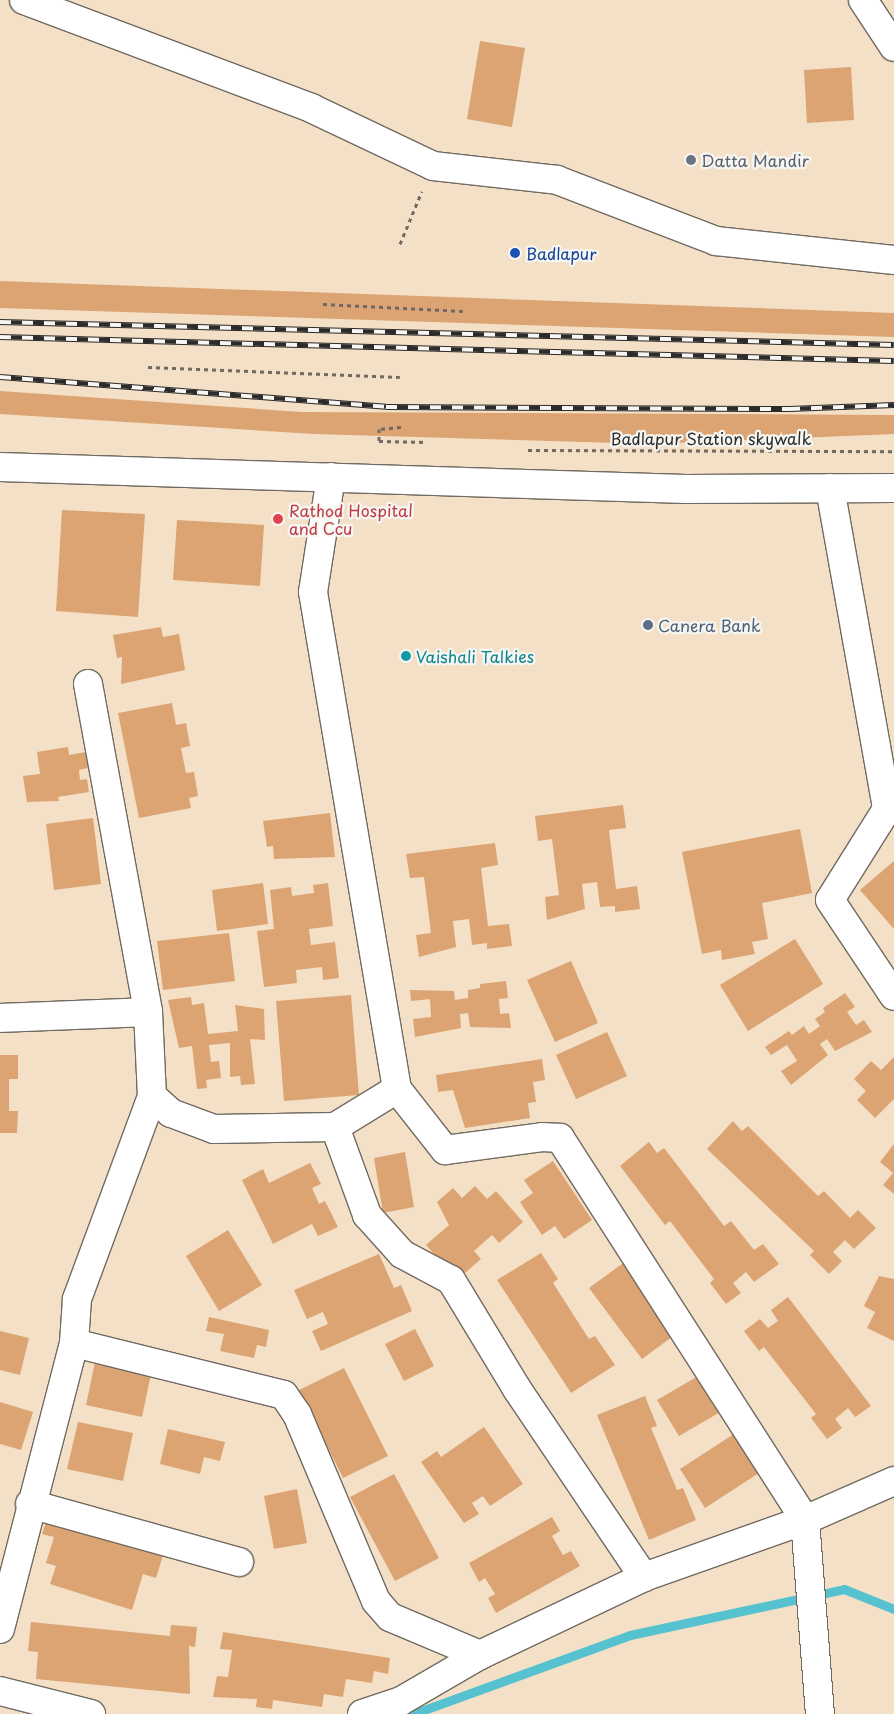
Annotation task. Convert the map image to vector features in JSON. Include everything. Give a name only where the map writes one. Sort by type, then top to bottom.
[{"type":"street","points":[[24,0],[311,108],[433,166],[557,180],[716,242],[894,260]]},
{"type":"street","points":[[863,0],[894,47]]},
{"type":"street","points":[[0,467],[331,477],[894,488]]},
{"type":"street","points":[[331,477],[313,592],[397,1089],[445,1150],[560,1138],[805,1520],[809,1550],[820,1714]]},
{"type":"street","points":[[830,488],[887,809],[830,900],[894,996]]},
{"type":"street","points":[[0,1629],[10,1548],[30,1504],[74,1343],[77,1299],[152,1096],[148,1012],[88,684]]},
{"type":"street","points":[[0,1018],[148,1012]]},
{"type":"street","points":[[152,1096],[171,1114],[214,1129],[335,1128],[397,1089]]},
{"type":"street","points":[[335,1128],[367,1215],[402,1254],[451,1280],[517,1389],[644,1577]]},
{"type":"street","points":[[74,1343],[284,1395],[297,1414],[376,1602],[390,1617],[480,1655]]},
{"type":"street","points":[[362,1714],[402,1700],[480,1655],[644,1577],[805,1520],[894,1481]]},
{"type":"street","points":[[30,1504],[239,1562]]},
{"type":"street","points":[[0,1691],[91,1714]]},
{"type":"path","points":[[400,244],[433,166]]},
{"type":"path","points":[[323,304],[463,311]]},
{"type":"path","points":[[148,367],[400,377]]},
{"type":"path","points":[[401,427],[379,429],[379,441],[427,442]]},
{"type":"path","name":"Badlapur Station skywalk","points":[[528,450],[894,451]]},
{"type":"building","points":[[480,41],[525,48],[512,127],[467,119]]},
{"type":"building","points":[[851,67],[854,120],[807,123],[804,70]]},
{"type":"building","points":[[0,281],[894,313],[894,337],[0,308]]},
{"type":"building","points":[[0,391],[301,412],[894,415],[894,434],[650,444],[314,434],[0,414]]},
{"type":"building","points":[[62,510],[145,514],[138,617],[56,611]]},
{"type":"building","points":[[177,520],[264,525],[260,586],[173,580]]},
{"type":"building","points":[[161,627],[163,637],[179,634],[185,670],[121,684],[122,657],[117,658],[113,635]]},
{"type":"building","points":[[172,703],[176,725],[186,723],[190,746],[181,748],[186,773],[194,772],[198,796],[189,798],[191,808],[139,818],[118,713]]},
{"type":"building","points":[[68,747],[69,755],[86,752],[88,768],[79,770],[80,780],[87,779],[89,792],[58,797],[59,801],[27,802],[23,776],[40,774],[37,752]]},
{"type":"building","points":[[623,805],[626,828],[609,830],[616,889],[637,886],[640,909],[615,912],[615,906],[600,907],[597,882],[582,884],[585,909],[547,920],[545,897],[559,895],[552,839],[538,841],[535,816]]},
{"type":"building","points":[[330,813],[335,857],[274,859],[273,846],[267,847],[263,821]]},
{"type":"building","points":[[93,818],[101,884],[54,890],[46,824]]},
{"type":"building","points":[[800,829],[812,893],[762,903],[768,939],[752,942],[755,954],[722,960],[721,950],[702,954],[682,852]]},
{"type":"building","points":[[495,843],[498,865],[481,868],[488,926],[509,924],[512,946],[487,949],[487,943],[472,945],[469,919],[453,921],[456,947],[419,957],[416,935],[431,933],[424,877],[410,878],[406,854]]},
{"type":"building","points":[[894,861],[894,929],[860,890]]},
{"type":"building","points":[[263,883],[268,924],[217,931],[212,890]]},
{"type":"building","points":[[328,883],[333,926],[309,929],[311,945],[335,942],[339,978],[323,980],[322,967],[296,970],[297,983],[264,987],[257,931],[274,929],[270,890],[291,887],[292,896],[314,893],[313,885]]},
{"type":"building","points":[[229,933],[235,981],[163,990],[157,941]]},
{"type":"building","points":[[795,939],[823,984],[748,1031],[720,985]]},
{"type":"building","points":[[571,961],[598,1023],[555,1042],[527,980]]},
{"type":"building","points":[[506,981],[508,998],[499,999],[500,1014],[509,1013],[511,1028],[470,1027],[468,1013],[460,1014],[461,1028],[415,1037],[413,1019],[431,1017],[430,999],[411,1001],[410,990],[454,991],[455,1000],[468,998],[468,990],[480,988],[480,984]]},
{"type":"building","points":[[845,993],[855,1007],[847,1012],[856,1025],[864,1020],[872,1032],[835,1051],[827,1039],[820,1044],[828,1055],[791,1085],[781,1071],[797,1061],[787,1045],[771,1055],[765,1047],[789,1031],[792,1035],[804,1026],[809,1034],[820,1026],[815,1019],[825,1012],[823,1008]]},
{"type":"building","points":[[351,995],[359,1095],[284,1101],[276,1001]]},
{"type":"building","points":[[191,997],[192,1005],[204,1003],[208,1034],[238,1031],[235,1005],[264,1009],[265,1040],[250,1039],[255,1084],[241,1085],[240,1076],[230,1077],[230,1043],[209,1045],[211,1062],[219,1061],[221,1078],[206,1080],[207,1088],[197,1089],[192,1046],[179,1048],[168,1000]]},
{"type":"building","points":[[607,1032],[627,1076],[576,1099],[556,1055]]},
{"type":"building","points":[[0,1055],[18,1055],[18,1079],[9,1079],[9,1111],[18,1111],[17,1133],[0,1133]]},
{"type":"building","points":[[894,1057],[894,1099],[875,1118],[857,1100],[866,1091],[854,1079],[871,1061],[881,1070]]},
{"type":"building","points":[[542,1059],[545,1080],[533,1082],[536,1102],[528,1103],[530,1118],[465,1128],[453,1090],[438,1092],[436,1075]]},
{"type":"building","points":[[733,1121],[742,1131],[748,1126],[818,1196],[824,1191],[850,1218],[858,1210],[876,1228],[854,1249],[845,1240],[833,1252],[842,1261],[829,1274],[810,1255],[814,1251],[707,1149]]},
{"type":"building","points":[[649,1142],[657,1153],[664,1148],[724,1226],[731,1221],[754,1250],[763,1244],[779,1264],[754,1282],[746,1272],[733,1283],[741,1293],[726,1304],[710,1283],[714,1279],[670,1221],[665,1225],[620,1166]]},
{"type":"building","points":[[894,1144],[894,1194],[883,1185],[893,1173],[880,1162]]},
{"type":"building","points":[[405,1152],[414,1207],[383,1213],[374,1158]]},
{"type":"building","points":[[553,1161],[592,1220],[564,1239],[555,1226],[542,1235],[520,1202],[533,1193],[524,1180]]},
{"type":"building","points":[[310,1163],[321,1184],[312,1188],[319,1204],[325,1201],[338,1227],[318,1236],[312,1224],[273,1244],[242,1180],[263,1169],[269,1183]]},
{"type":"building","points":[[475,1186],[487,1199],[496,1191],[523,1222],[499,1243],[492,1235],[474,1251],[481,1259],[457,1280],[426,1245],[449,1225],[437,1202],[453,1188],[462,1198]]},
{"type":"building","points":[[228,1230],[262,1285],[219,1311],[186,1256]]},
{"type":"building","points":[[541,1253],[558,1279],[553,1283],[589,1339],[595,1336],[615,1365],[571,1393],[497,1280]]},
{"type":"building","points":[[379,1254],[394,1288],[401,1285],[412,1311],[321,1351],[312,1331],[328,1324],[323,1312],[307,1319],[294,1290]]},
{"type":"building","points":[[626,1261],[680,1331],[642,1359],[589,1288]]},
{"type":"building","points":[[879,1276],[894,1279],[894,1341],[867,1328],[875,1312],[864,1306]]},
{"type":"building","points":[[788,1297],[871,1406],[855,1417],[848,1408],[835,1419],[842,1428],[827,1439],[811,1418],[816,1414],[764,1347],[759,1351],[744,1331],[760,1319],[768,1328],[778,1321],[771,1310]]},
{"type":"building","points":[[209,1317],[269,1330],[266,1347],[257,1345],[254,1358],[220,1351],[224,1334],[206,1331]]},
{"type":"building","points":[[415,1329],[434,1366],[404,1381],[385,1344]]},
{"type":"building","points":[[0,1331],[29,1338],[20,1375],[0,1370]]},
{"type":"building","points":[[95,1362],[151,1374],[142,1417],[86,1405]]},
{"type":"building","points":[[344,1368],[388,1456],[343,1478],[299,1390]]},
{"type":"building","points":[[700,1375],[722,1411],[679,1436],[657,1400]]},
{"type":"building","points":[[645,1396],[657,1426],[651,1428],[677,1490],[683,1488],[696,1520],[649,1540],[597,1415]]},
{"type":"building","points":[[0,1402],[33,1412],[21,1450],[0,1444]]},
{"type":"building","points":[[78,1422],[133,1433],[123,1481],[67,1469]]},
{"type":"building","points":[[484,1427],[523,1484],[490,1506],[483,1496],[472,1503],[479,1514],[464,1523],[421,1462],[437,1451],[441,1457]]},
{"type":"building","points":[[168,1429],[225,1442],[220,1461],[204,1457],[200,1474],[160,1464]]},
{"type":"building","points":[[740,1430],[765,1469],[705,1508],[680,1469]]},
{"type":"building","points":[[394,1474],[439,1558],[395,1581],[350,1497]]},
{"type":"building","points":[[297,1489],[307,1543],[274,1549],[264,1496]]},
{"type":"building","points":[[48,1516],[164,1552],[156,1578],[143,1574],[132,1610],[50,1584],[56,1566],[46,1563],[54,1537],[42,1534]]},
{"type":"building","points":[[552,1517],[560,1531],[552,1536],[563,1555],[571,1551],[580,1566],[496,1613],[488,1598],[495,1594],[485,1578],[479,1582],[469,1563]]},
{"type":"building","points":[[31,1622],[170,1636],[171,1625],[197,1627],[195,1647],[189,1646],[190,1694],[36,1679],[38,1652],[28,1651]]},
{"type":"building","points":[[223,1632],[390,1658],[388,1674],[374,1671],[372,1683],[346,1679],[343,1697],[324,1694],[322,1707],[273,1700],[272,1709],[256,1707],[257,1699],[213,1697],[217,1676],[228,1677],[232,1650],[220,1649]]},
{"type":"waterway","points":[[413,1714],[630,1635],[844,1589],[894,1609]]},
{"type":"railway","points":[[0,322],[894,345]]},
{"type":"railway","points":[[0,337],[894,361]]},
{"type":"railway","points":[[0,377],[386,407],[789,409],[894,405]]},
{"type":"place","name":"Datta Mandir","points":[[691,160]]},
{"type":"place","name":"Badlapur","points":[[515,253]]},
{"type":"place","name":"Rathod Hospital and Ccu","points":[[278,519]]},
{"type":"place","name":"Canera Bank","points":[[648,625]]},
{"type":"place","name":"Vaishali Talkies","points":[[406,656]]}]
